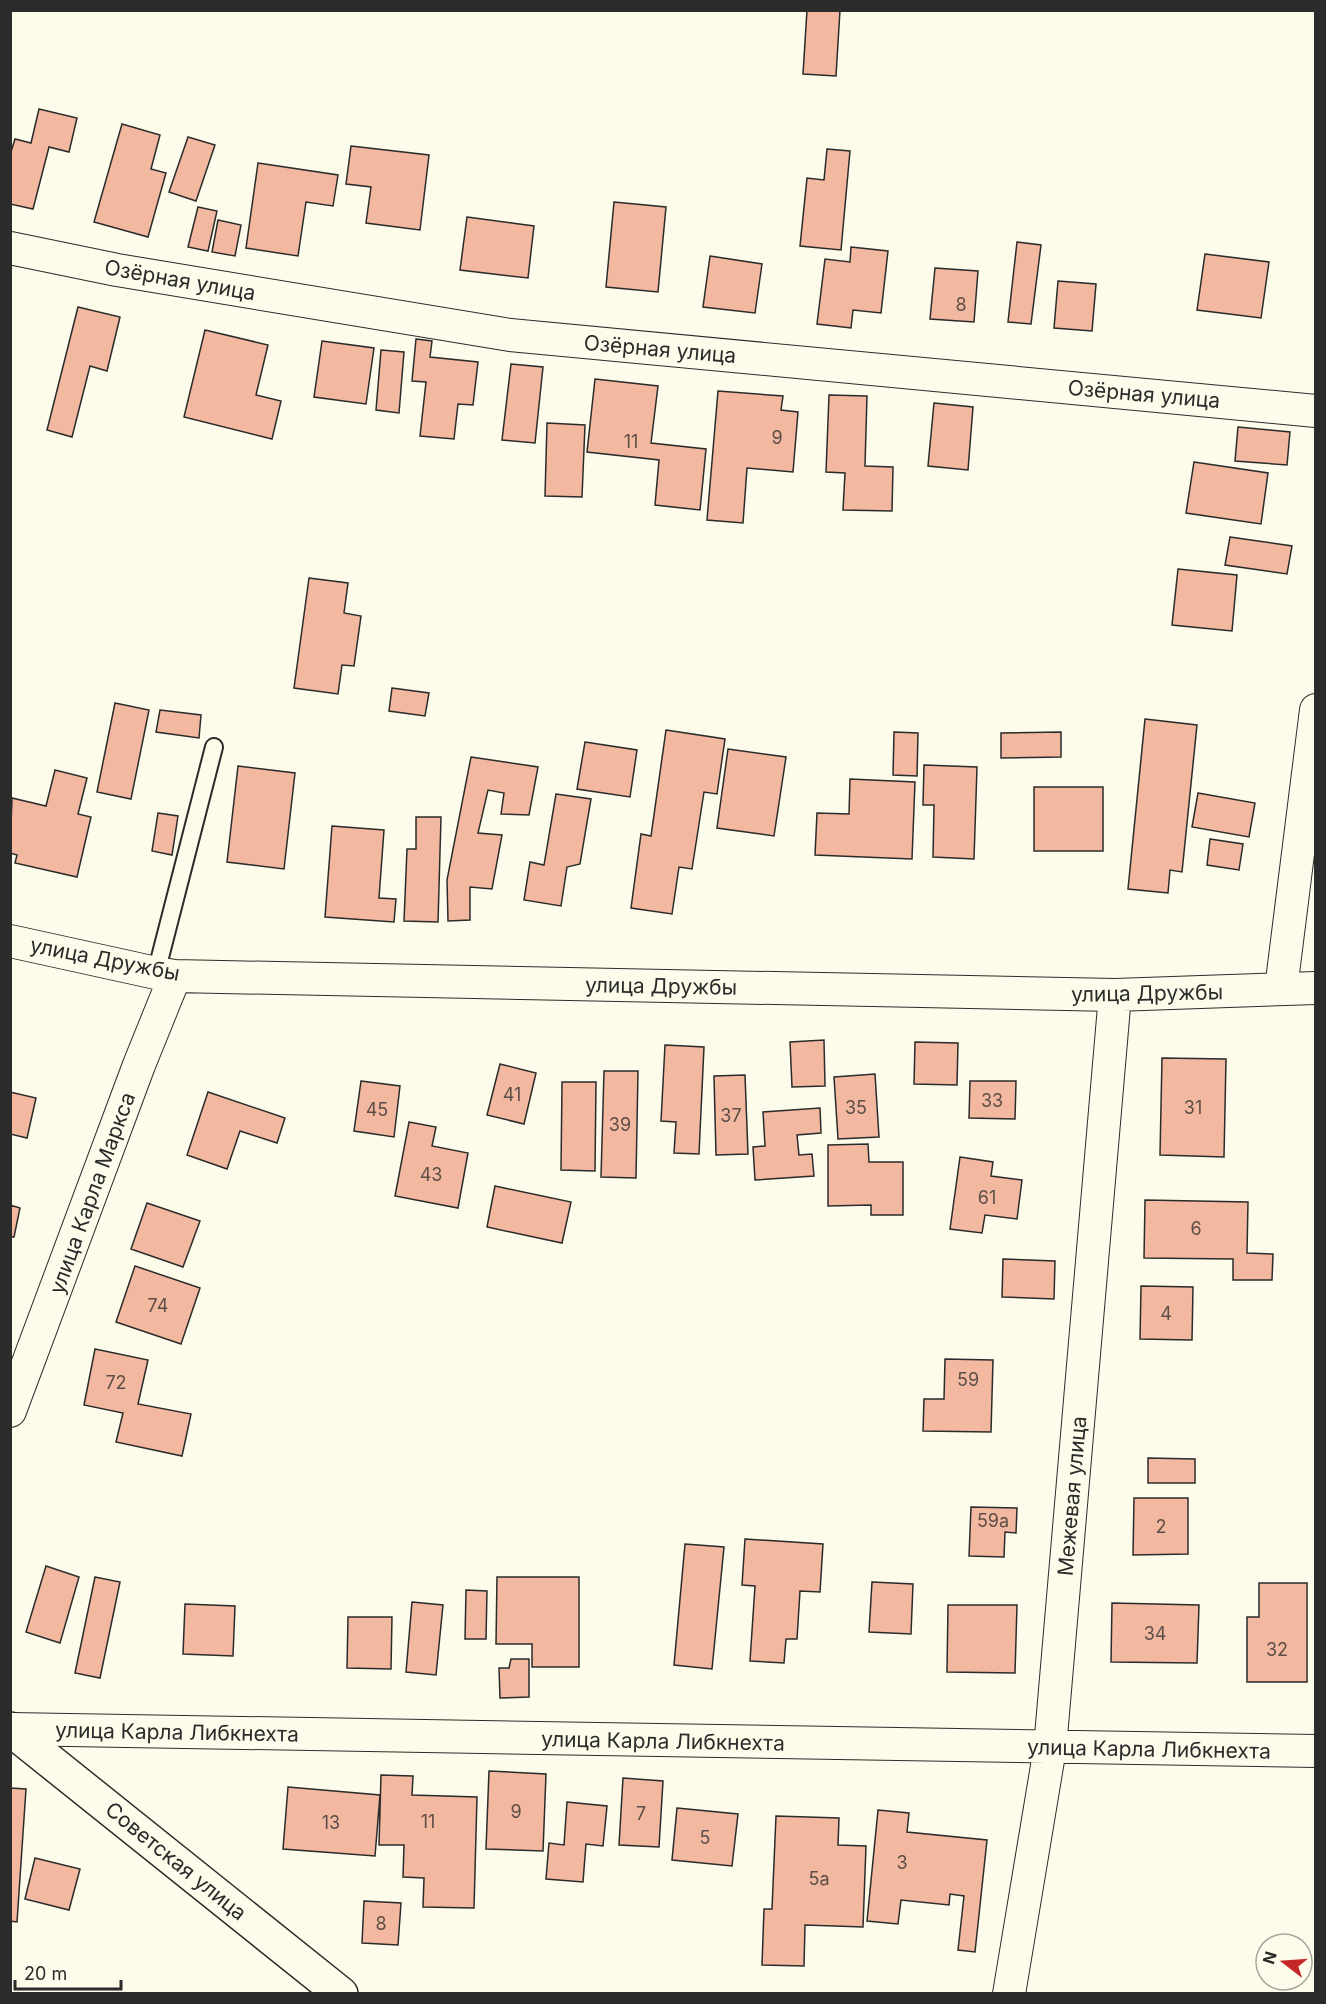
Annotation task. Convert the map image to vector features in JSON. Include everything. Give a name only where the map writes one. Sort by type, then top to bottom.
[{"type":"street","name":"Озёрная улица","points":[[10,248],[117,270],[510,335],[1316,411]]},
{"type":"street","points":[[1281,989],[1316,710]]},
{"type":"street","name":"улица Дружбы","points":[[10,940],[166,974],[1115,995],[1316,988]]},
{"type":"street","name":"улица Карла Маркса","points":[[10,1411],[139,1065],[166,974]]},
{"type":"street","name":"Межевая улица","points":[[1009,1994],[1050,1748],[1115,995]]},
{"type":"street","name":"улица Карла Либкнехта","points":[[11,1729],[1316,1751]]},
{"type":"street","name":"Советская улица","points":[[11,1729],[341,1994]]},
{"type":"lane","points":[[166,974],[214,747]]},
{"type":"building","points":[[807,10],[840,10],[836,76],[803,74]]},
{"type":"building","points":[[39,109],[77,118],[69,152],[49,147],[33,209],[10,204],[10,155],[15,139],[31,143]]},
{"type":"building","points":[[122,124],[160,135],[151,169],[166,173],[148,237],[94,222]]},
{"type":"building","points":[[188,137],[215,145],[196,201],[169,192]]},
{"type":"building","points":[[351,146],[429,155],[420,230],[366,223],[371,187],[346,184]]},
{"type":"building","points":[[827,149],[850,151],[841,250],[800,246],[807,178],[824,180]]},
{"type":"building","points":[[258,163],[338,175],[333,206],[306,202],[298,256],[246,248]]},
{"type":"building","points":[[614,202],[666,207],[658,292],[606,287]]},
{"type":"building","points":[[198,207],[217,211],[208,251],[188,247]]},
{"type":"building","points":[[467,217],[534,226],[528,278],[460,270]]},
{"type":"building","points":[[218,220],[241,225],[235,256],[212,252]]},
{"type":"building","points":[[1017,242],[1041,245],[1031,324],[1008,322]]},
{"type":"building","points":[[851,247],[888,251],[881,313],[853,310],[851,328],[817,324],[825,259],[850,262]]},
{"type":"building","points":[[1205,254],[1269,262],[1261,318],[1197,310]]},
{"type":"building","points":[[710,256],[762,264],[755,313],[703,307]]},
{"type":"building","points":[[935,268],[978,271],[974,322],[930,319]]},
{"type":"building","points":[[1058,281],[1096,284],[1092,331],[1054,328]]},
{"type":"building","points":[[78,307],[120,317],[107,371],[90,366],[72,437],[47,430]]},
{"type":"building","points":[[205,330],[268,345],[256,395],[281,401],[272,439],[184,417]]},
{"type":"building","points":[[416,339],[432,341],[430,357],[478,362],[473,405],[458,404],[454,439],[420,436],[426,382],[412,381]]},
{"type":"building","points":[[322,341],[374,348],[366,404],[314,397]]},
{"type":"building","points":[[381,350],[404,352],[399,413],[376,410]]},
{"type":"building","points":[[511,364],[543,367],[535,443],[502,440]]},
{"type":"building","points":[[595,379],[658,386],[651,443],[706,449],[700,510],[655,505],[659,460],[587,452]]},
{"type":"building","points":[[718,391],[783,396],[781,410],[798,412],[793,472],[747,468],[743,523],[707,520]]},
{"type":"building","points":[[829,395],[867,396],[865,466],[893,467],[892,511],[843,510],[845,473],[826,472]]},
{"type":"building","points":[[934,403],[973,407],[968,470],[928,466]]},
{"type":"building","points":[[547,423],[585,425],[582,497],[545,496]]},
{"type":"building","points":[[1238,427],[1290,432],[1287,465],[1235,461]]},
{"type":"building","points":[[1194,462],[1268,473],[1261,524],[1186,513]]},
{"type":"building","points":[[1230,537],[1292,546],[1287,574],[1225,565]]},
{"type":"building","points":[[1178,569],[1237,575],[1232,631],[1172,625]]},
{"type":"building","points":[[309,578],[348,583],[344,613],[361,616],[354,666],[342,665],[338,694],[294,688]]},
{"type":"building","points":[[392,688],[429,693],[425,716],[389,711]]},
{"type":"building","points":[[115,703],[149,710],[131,799],[97,792]]},
{"type":"building","points":[[160,710],[201,715],[199,738],[156,732]]},
{"type":"building","points":[[1145,719],[1197,725],[1182,872],[1170,870],[1168,893],[1128,889]]},
{"type":"building","points":[[666,730],[725,739],[717,794],[704,792],[692,869],[679,867],[672,914],[631,908],[641,834],[651,836]]},
{"type":"building","points":[[894,732],[918,733],[917,776],[893,775]]},
{"type":"building","points":[[1061,732],[1061,757],[1001,758],[1001,733]]},
{"type":"building","points":[[585,742],[637,750],[630,797],[577,789]]},
{"type":"building","points":[[728,749],[786,757],[774,836],[717,828]]},
{"type":"building","points":[[471,757],[538,767],[529,815],[501,814],[504,793],[488,790],[478,833],[502,835],[492,889],[470,887],[470,920],[448,921],[447,880]]},
{"type":"building","points":[[924,765],[977,767],[974,859],[933,857],[934,805],[923,805]]},
{"type":"building","points":[[238,766],[295,773],[284,869],[227,862]]},
{"type":"building","points":[[55,770],[87,778],[78,814],[91,817],[77,877],[15,863],[17,855],[10,853],[12,798],[46,806]]},
{"type":"building","points":[[850,779],[915,782],[912,859],[815,855],[817,813],[849,814]]},
{"type":"building","points":[[1034,787],[1103,787],[1103,851],[1034,851]]},
{"type":"building","points":[[1198,793],[1255,803],[1249,837],[1192,827]]},
{"type":"building","points":[[556,794],[591,799],[580,864],[567,867],[561,906],[524,900],[530,862],[544,865]]},
{"type":"building","points":[[158,813],[178,816],[172,855],[152,851]]},
{"type":"building","points":[[416,817],[441,817],[438,922],[404,921],[407,849],[416,849]]},
{"type":"building","points":[[332,826],[384,830],[379,898],[396,899],[394,922],[325,917]]},
{"type":"building","points":[[1210,839],[1243,844],[1239,870],[1207,865]]},
{"type":"building","points":[[824,1040],[825,1086],[792,1087],[790,1042]]},
{"type":"building","points":[[915,1042],[958,1043],[957,1085],[914,1084]]},
{"type":"building","points":[[665,1045],[704,1047],[699,1154],[674,1153],[676,1122],[661,1121]]},
{"type":"building","points":[[1162,1058],[1226,1059],[1224,1157],[1160,1155]]},
{"type":"building","points":[[500,1064],[536,1073],[524,1124],[487,1115]]},
{"type":"building","points":[[604,1071],[638,1071],[636,1178],[601,1177]]},
{"type":"building","points":[[875,1074],[879,1137],[838,1139],[834,1077]]},
{"type":"building","points":[[745,1075],[748,1154],[716,1155],[714,1076]]},
{"type":"building","points":[[361,1081],[400,1086],[394,1137],[354,1131]]},
{"type":"building","points":[[970,1081],[1016,1081],[1015,1119],[969,1118]]},
{"type":"building","points":[[562,1082],[596,1082],[595,1171],[561,1170]]},
{"type":"building","points":[[10,1092],[36,1098],[27,1138],[10,1134]]},
{"type":"building","points":[[208,1092],[285,1118],[277,1143],[240,1131],[227,1169],[187,1155]]},
{"type":"building","points":[[820,1108],[821,1133],[797,1135],[799,1155],[812,1154],[814,1176],[755,1180],[753,1147],[765,1146],[763,1112]]},
{"type":"building","points":[[409,1122],[436,1127],[432,1146],[468,1153],[458,1208],[395,1196]]},
{"type":"building","points":[[868,1144],[869,1162],[903,1162],[903,1215],[871,1215],[871,1205],[828,1206],[828,1145]]},
{"type":"building","points":[[960,1157],[993,1162],[991,1176],[1022,1180],[1017,1219],[985,1215],[982,1233],[950,1229]]},
{"type":"building","points":[[495,1186],[571,1202],[562,1243],[487,1227]]},
{"type":"building","points":[[1145,1200],[1248,1202],[1247,1253],[1273,1254],[1272,1280],[1233,1280],[1233,1259],[1144,1258]]},
{"type":"building","points":[[147,1203],[200,1221],[183,1267],[131,1249]]},
{"type":"building","points":[[10,1205],[20,1208],[14,1237],[10,1237]]},
{"type":"building","points":[[1003,1259],[1055,1261],[1054,1299],[1002,1297]]},
{"type":"building","points":[[135,1266],[200,1288],[181,1344],[116,1322]]},
{"type":"building","points":[[1141,1286],[1193,1287],[1192,1340],[1140,1339]]},
{"type":"building","points":[[95,1349],[148,1360],[138,1404],[191,1414],[182,1456],[116,1442],[123,1413],[84,1405]]},
{"type":"building","points":[[945,1359],[993,1360],[991,1432],[923,1431],[924,1399],[944,1399]]},
{"type":"building","points":[[1148,1458],[1195,1459],[1195,1483],[1148,1483]]},
{"type":"building","points":[[1134,1498],[1188,1498],[1188,1554],[1133,1555]]},
{"type":"building","points":[[971,1507],[1017,1508],[1016,1533],[1005,1532],[1004,1557],[969,1556]]},
{"type":"building","points":[[745,1539],[823,1544],[820,1592],[800,1591],[797,1639],[786,1639],[784,1663],[750,1661],[755,1586],[742,1585]]},
{"type":"building","points":[[685,1544],[724,1547],[712,1669],[674,1665]]},
{"type":"building","points":[[46,1566],[79,1577],[60,1643],[26,1632]]},
{"type":"building","points":[[95,1577],[120,1582],[100,1678],[75,1673]]},
{"type":"building","points":[[497,1577],[579,1577],[579,1667],[532,1667],[532,1644],[496,1644]]},
{"type":"building","points":[[872,1582],[913,1584],[911,1634],[869,1632]]},
{"type":"building","points":[[1259,1583],[1307,1583],[1307,1682],[1247,1682],[1247,1617],[1259,1617]]},
{"type":"building","points":[[466,1590],[487,1591],[486,1639],[465,1639]]},
{"type":"building","points":[[412,1602],[443,1605],[436,1675],[406,1672]]},
{"type":"building","points":[[1112,1603],[1199,1605],[1197,1663],[1111,1662]]},
{"type":"building","points":[[185,1604],[235,1606],[233,1656],[183,1654]]},
{"type":"building","points":[[948,1605],[1017,1605],[1015,1673],[947,1672]]},
{"type":"building","points":[[348,1617],[392,1617],[391,1669],[347,1668]]},
{"type":"building","points":[[511,1659],[529,1659],[529,1697],[500,1698],[499,1668],[509,1668]]},
{"type":"building","points":[[489,1771],[546,1774],[543,1851],[486,1849]]},
{"type":"building","points":[[381,1775],[413,1776],[412,1795],[477,1797],[474,1908],[423,1907],[424,1878],[403,1877],[404,1845],[379,1845]]},
{"type":"building","points":[[623,1778],[663,1781],[659,1847],[619,1845]]},
{"type":"building","points":[[288,1787],[380,1795],[375,1856],[283,1849]]},
{"type":"building","points":[[10,1788],[26,1789],[17,1922],[10,1921]]},
{"type":"building","points":[[567,1802],[607,1806],[603,1846],[586,1844],[583,1882],[546,1879],[549,1843],[564,1845]]},
{"type":"building","points":[[677,1808],[738,1814],[732,1866],[672,1860]]},
{"type":"building","points":[[878,1810],[909,1813],[907,1832],[987,1840],[975,1952],[958,1950],[964,1896],[950,1894],[949,1905],[901,1900],[898,1924],[867,1921]]},
{"type":"building","points":[[776,1816],[839,1818],[838,1845],[866,1846],[863,1927],[805,1925],[804,1966],[762,1965],[764,1909],[772,1909]]},
{"type":"building","points":[[35,1858],[80,1869],[69,1910],[25,1899]]},
{"type":"building","points":[[364,1901],[401,1903],[398,1945],[362,1943]]}]
